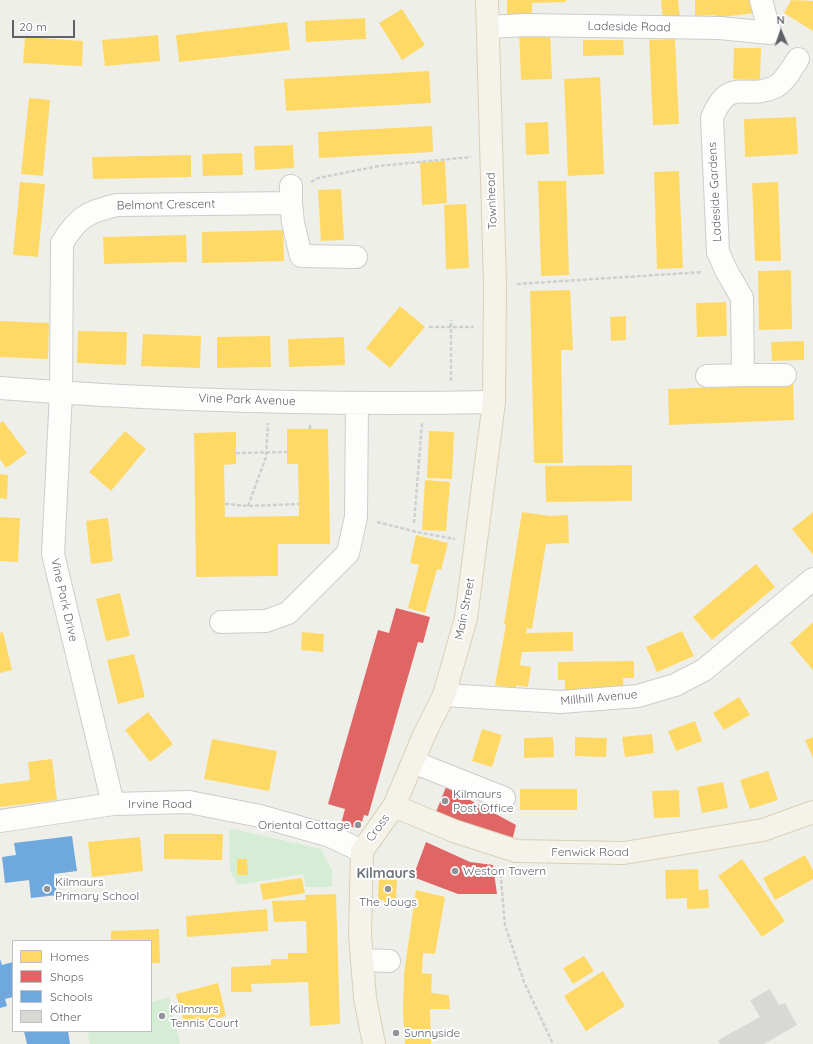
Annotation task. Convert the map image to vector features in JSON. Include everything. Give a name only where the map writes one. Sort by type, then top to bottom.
[{"type":"main road","name":"Townhead","points":[[487,0],[495,285],[494,402]]},
{"type":"main road","name":"Main Street","points":[[394,806],[444,695],[466,618],[494,402]]},
{"type":"main road","name":"Fenwick Road","points":[[394,806],[454,831],[516,851],[624,853],[763,830],[813,812]]},
{"type":"main road","name":"Cross","points":[[362,851],[394,806]]},
{"type":"main road","points":[[362,851],[360,934],[365,998],[374,1044]]},
{"type":"street","name":"Ladeside Road","points":[[488,27],[525,24],[720,28],[770,33],[761,0]]},
{"type":"street","name":"Ladeside Gardens","points":[[743,376],[742,298],[726,270],[718,252],[712,118],[717,104],[726,95],[736,91],[763,90],[775,87],[785,79],[799,57]]},
{"type":"street","points":[[291,202],[301,256],[356,257]]},
{"type":"street","name":"Belmont Crescent","points":[[61,393],[62,243],[73,225],[94,210],[117,206],[291,202]]},
{"type":"street","points":[[707,376],[785,375]]},
{"type":"street","name":"Vine Park Avenue","points":[[0,388],[61,393],[357,404],[494,402]]},
{"type":"street","name":"Vine Park Drive","points":[[61,393],[53,554],[113,804]]},
{"type":"street","points":[[221,622],[266,621],[288,613],[348,553],[356,516],[357,404]]},
{"type":"street","name":"Millhill Avenue","points":[[444,695],[561,702],[638,696],[675,685],[704,670],[813,579]]},
{"type":"street","points":[[413,762],[504,798]]},
{"type":"street","name":"Irvine Road","points":[[0,821],[113,804],[189,802],[260,816],[330,836],[362,851]]},
{"type":"street","points":[[362,960],[389,961]]},
{"type":"path","points":[[291,202],[318,178],[408,162],[491,156]]},
{"type":"path","points":[[495,285],[726,270]]},
{"type":"path","points":[[451,320],[451,403]]},
{"type":"path","points":[[429,327],[494,327]]},
{"type":"path","points":[[414,523],[424,403]]},
{"type":"path","points":[[248,506],[266,453],[268,420]]},
{"type":"path","points":[[236,453],[287,452]]},
{"type":"path","points":[[225,504],[248,506],[299,504]]},
{"type":"path","points":[[356,516],[417,532],[477,542]]},
{"type":"path","points":[[498,846],[506,925],[524,982],[553,1044]]},
{"type":"green space","points":[[229,829],[321,849],[332,870],[332,887],[306,887],[303,874],[238,885],[230,871]]},
{"type":"green space","name":"Kilmaurs Tennis Court","points":[[169,997],[180,1044],[90,1044],[87,1032],[152,1032],[152,1002]]},
{"type":"building: Homes","points":[[507,0],[566,0],[566,2],[532,3],[532,19],[507,19]]},
{"type":"building: Homes","points":[[661,0],[678,0],[680,19],[663,21]]},
{"type":"building: Homes","points":[[695,0],[753,0],[754,13],[715,18],[715,15],[695,16]]},
{"type":"building: Homes","points":[[791,0],[813,1],[813,31],[784,13]]},
{"type":"building: Homes","points":[[402,9],[425,45],[402,60],[379,23]]},
{"type":"building: Homes","points":[[365,18],[366,39],[306,42],[305,21]]},
{"type":"building: Homes","points":[[287,22],[290,50],[179,62],[176,35]]},
{"type":"building: Homes","points":[[550,30],[552,79],[521,80],[519,31]]},
{"type":"building: Homes","points":[[158,35],[160,61],[105,66],[102,40]]},
{"type":"building: Homes","points":[[25,37],[83,41],[82,66],[23,63]]},
{"type":"building: Homes","points":[[675,39],[679,124],[653,125],[649,40]]},
{"type":"building: Homes","points":[[583,40],[623,40],[624,55],[583,56]]},
{"type":"building: Homes","points":[[734,48],[761,48],[760,80],[733,79]]},
{"type":"building: Homes","points":[[429,71],[431,103],[286,111],[284,79]]},
{"type":"building: Homes","points":[[600,77],[604,174],[568,176],[564,79]]},
{"type":"building: Homes","points":[[29,98],[50,100],[43,176],[21,174]]},
{"type":"building: Homes","points":[[796,117],[798,154],[745,157],[744,119]]},
{"type":"building: Homes","points":[[548,122],[549,154],[526,155],[525,123]]},
{"type":"building: Homes","points":[[432,126],[433,152],[319,158],[318,132]]},
{"type":"building: Homes","points":[[293,145],[294,168],[255,170],[254,146]]},
{"type":"building: Homes","points":[[242,153],[243,175],[203,176],[202,154]]},
{"type":"building: Homes","points":[[191,155],[191,177],[93,179],[92,157]]},
{"type":"building: Homes","points":[[445,161],[447,203],[422,205],[420,162]]},
{"type":"building: Homes","points":[[679,171],[683,268],[657,269],[654,172]]},
{"type":"building: Homes","points":[[538,181],[566,181],[569,275],[541,276]]},
{"type":"building: Homes","points":[[20,182],[45,184],[38,257],[13,255]]},
{"type":"building: Homes","points":[[778,182],[781,261],[755,261],[752,183]]},
{"type":"building: Homes","points":[[341,189],[344,240],[321,241],[318,190]]},
{"type":"building: Homes","points":[[466,204],[469,268],[446,269],[444,205]]},
{"type":"building: Homes","points":[[283,230],[284,261],[202,263],[202,232]]},
{"type":"building: Homes","points":[[186,235],[187,262],[104,264],[103,237]]},
{"type":"building: Homes","points":[[791,270],[792,329],[759,330],[758,271]]},
{"type":"building: Homes","points":[[570,290],[573,350],[561,350],[563,463],[534,463],[530,291]]},
{"type":"building: Homes","points":[[726,302],[727,336],[697,337],[696,303]]},
{"type":"building: Homes","points":[[400,306],[425,327],[390,368],[366,348]]},
{"type":"building: Homes","points":[[626,316],[626,340],[611,341],[610,317]]},
{"type":"building: Homes","points":[[0,321],[49,323],[48,359],[0,357]]},
{"type":"building: Homes","points":[[78,331],[127,332],[126,365],[77,363]]},
{"type":"building: Homes","points":[[143,334],[201,336],[200,368],[141,366]]},
{"type":"building: Homes","points":[[270,336],[271,367],[217,368],[217,337]]},
{"type":"building: Homes","points":[[344,337],[345,365],[289,367],[288,339]]},
{"type":"building: Homes","points":[[804,341],[804,360],[772,361],[771,342]]},
{"type":"building: Homes","points":[[793,384],[794,420],[669,425],[668,389]]},
{"type":"building: Homes","points":[[3,421],[27,453],[6,468],[0,459],[0,423]]},
{"type":"building: Homes","points":[[287,429],[328,429],[330,544],[278,544],[278,576],[196,577],[194,433],[236,432],[236,464],[224,465],[225,517],[299,516],[298,464],[287,464]]},
{"type":"building: Homes","points":[[125,431],[146,449],[111,491],[89,472]]},
{"type":"building: Homes","points":[[429,431],[454,432],[452,479],[427,478]]},
{"type":"building: Homes","points":[[632,465],[632,501],[546,502],[545,466]]},
{"type":"building: Homes","points":[[0,474],[8,475],[7,499],[0,498]]},
{"type":"building: Homes","points":[[425,480],[450,482],[446,531],[422,530]]},
{"type":"building: Homes","points":[[522,512],[550,516],[568,515],[569,543],[546,544],[532,629],[527,628],[526,633],[573,632],[573,651],[522,652],[520,665],[531,667],[528,687],[516,685],[516,689],[495,685],[506,625],[504,624]]},
{"type":"building: Homes","points":[[813,512],[813,555],[792,529]]},
{"type":"building: Homes","points":[[0,517],[20,518],[18,562],[0,561]]},
{"type":"building: Homes","points":[[108,518],[113,561],[91,564],[86,521]]},
{"type":"building: Homes","points":[[416,535],[448,543],[441,570],[437,569],[425,613],[408,608],[419,565],[410,563]]},
{"type":"building: Homes","points":[[756,564],[775,587],[712,640],[693,617]]},
{"type":"building: Homes","points":[[120,593],[130,636],[106,641],[96,599]]},
{"type":"building: Homes","points":[[813,622],[813,670],[790,643]]},
{"type":"building: Homes","points":[[682,631],[694,656],[657,672],[646,647]]},
{"type":"building: Homes","points":[[3,632],[12,670],[0,673],[0,633]]},
{"type":"building: Homes","points":[[302,632],[324,634],[323,652],[301,650]]},
{"type":"building: Homes","points":[[134,654],[145,697],[118,704],[107,660]]},
{"type":"building: Homes","points":[[634,661],[634,678],[623,678],[624,695],[565,696],[565,680],[558,680],[558,662]]},
{"type":"building: Homes","points":[[739,697],[750,715],[724,730],[713,713]]},
{"type":"building: Homes","points":[[148,712],[173,744],[150,762],[125,730]]},
{"type":"building: Homes","points":[[695,721],[702,741],[676,751],[668,731]]},
{"type":"building: Homes","points":[[482,729],[502,735],[492,767],[472,761]]},
{"type":"building: Homes","points":[[652,734],[654,753],[625,757],[622,737]]},
{"type":"building: Homes","points":[[553,737],[554,757],[524,758],[524,738]]},
{"type":"building: Homes","points":[[575,737],[607,738],[606,757],[575,756]]},
{"type":"building: Homes","points":[[813,737],[813,758],[805,740]]},
{"type":"building: Homes","points":[[212,739],[277,751],[269,791],[204,779]]},
{"type":"building: Homes","points":[[52,759],[57,800],[0,807],[0,784],[30,780],[28,762]]},
{"type":"building: Homes","points":[[768,771],[778,800],[750,809],[740,780]]},
{"type":"building: Homes","points":[[723,782],[728,808],[702,813],[697,787]]},
{"type":"building: Homes","points":[[520,789],[577,789],[577,810],[520,810]]},
{"type":"building: Homes","points":[[679,790],[680,817],[654,818],[652,791]]},
{"type":"building: Homes","points":[[164,834],[223,834],[222,860],[164,859]]},
{"type":"building: Homes","points":[[140,837],[143,871],[92,877],[88,842]]},
{"type":"building: Homes","points":[[805,855],[813,870],[813,879],[775,900],[763,878]]},
{"type":"building: Homes","points":[[237,859],[247,859],[248,875],[237,875]]},
{"type":"building: Homes","points":[[742,859],[785,921],[762,937],[718,876]]},
{"type":"building: Homes","points":[[698,869],[699,890],[708,889],[709,908],[687,909],[687,898],[666,899],[665,870]]},
{"type":"building: Homes","name":"The Jougs","points":[[379,876],[397,877],[396,900],[390,900],[389,905],[385,905],[384,900],[378,900]]},
{"type":"building: Homes","points":[[302,878],[305,893],[263,900],[260,884]]},
{"type":"building: Homes","points":[[416,890],[445,897],[435,954],[423,953],[422,973],[432,974],[431,993],[449,995],[450,1009],[430,1009],[431,1044],[405,1044],[403,1012],[404,974]]},
{"type":"building: Homes","points":[[336,894],[340,1024],[310,1026],[308,982],[251,984],[252,992],[231,992],[231,967],[271,965],[271,959],[288,959],[288,953],[307,953],[306,921],[274,922],[272,901],[306,900],[305,895]]},
{"type":"building: Homes","points":[[267,909],[268,931],[187,937],[186,916]]},
{"type":"building: Homes","points":[[159,929],[160,963],[152,963],[152,940],[111,940],[111,931]]},
{"type":"building: Homes","points":[[584,956],[594,971],[573,984],[563,968]]},
{"type":"building: Homes","points":[[603,971],[625,1006],[586,1031],[564,996]]},
{"type":"building: Homes","points":[[218,983],[226,1016],[185,1027],[176,994]]},
{"type":"building: Shops","points":[[396,608],[430,617],[423,643],[418,642],[368,816],[364,815],[360,829],[341,824],[345,809],[328,804],[378,630],[389,633]]},
{"type":"building: Shops","points":[[446,787],[516,825],[511,845],[434,817]]},
{"type":"building: Shops","name":"Weston Tavern","points":[[426,842],[470,862],[493,865],[497,894],[458,894],[413,877]]},
{"type":"building: Schools","points":[[72,836],[77,871],[54,874],[57,895],[31,898],[29,880],[5,883],[2,857],[16,855],[14,843]]},
{"type":"building: Schools","points":[[0,959],[2,965],[12,962],[12,997],[5,999],[7,1006],[0,1008]]},
{"type":"building: Schools","points":[[24,1032],[68,1032],[70,1044],[27,1044]]},
{"type":"building: Other","points":[[770,989],[779,1005],[785,1003],[797,1025],[764,1044],[720,1044],[718,1040],[760,1017],[750,1000]]},
{"type":"place","name":"Kilmaurs Post Office","points":[[445,801]]},
{"type":"place","name":"Oriental Cottage","points":[[358,825]]},
{"type":"place","name":"Weston Tavern","points":[[455,871]]},
{"type":"place","name":"Kilmaurs Primary School","points":[[47,889]]},
{"type":"place","name":"The Jougs","points":[[388,889]]},
{"type":"place","name":"Kilmaurs Tennis Court","points":[[162,1016]]},
{"type":"place","name":"Sunnyside","points":[[396,1033]]},
{"type":"district","name":"Kilmaurs","points":[[386,874]]}]
